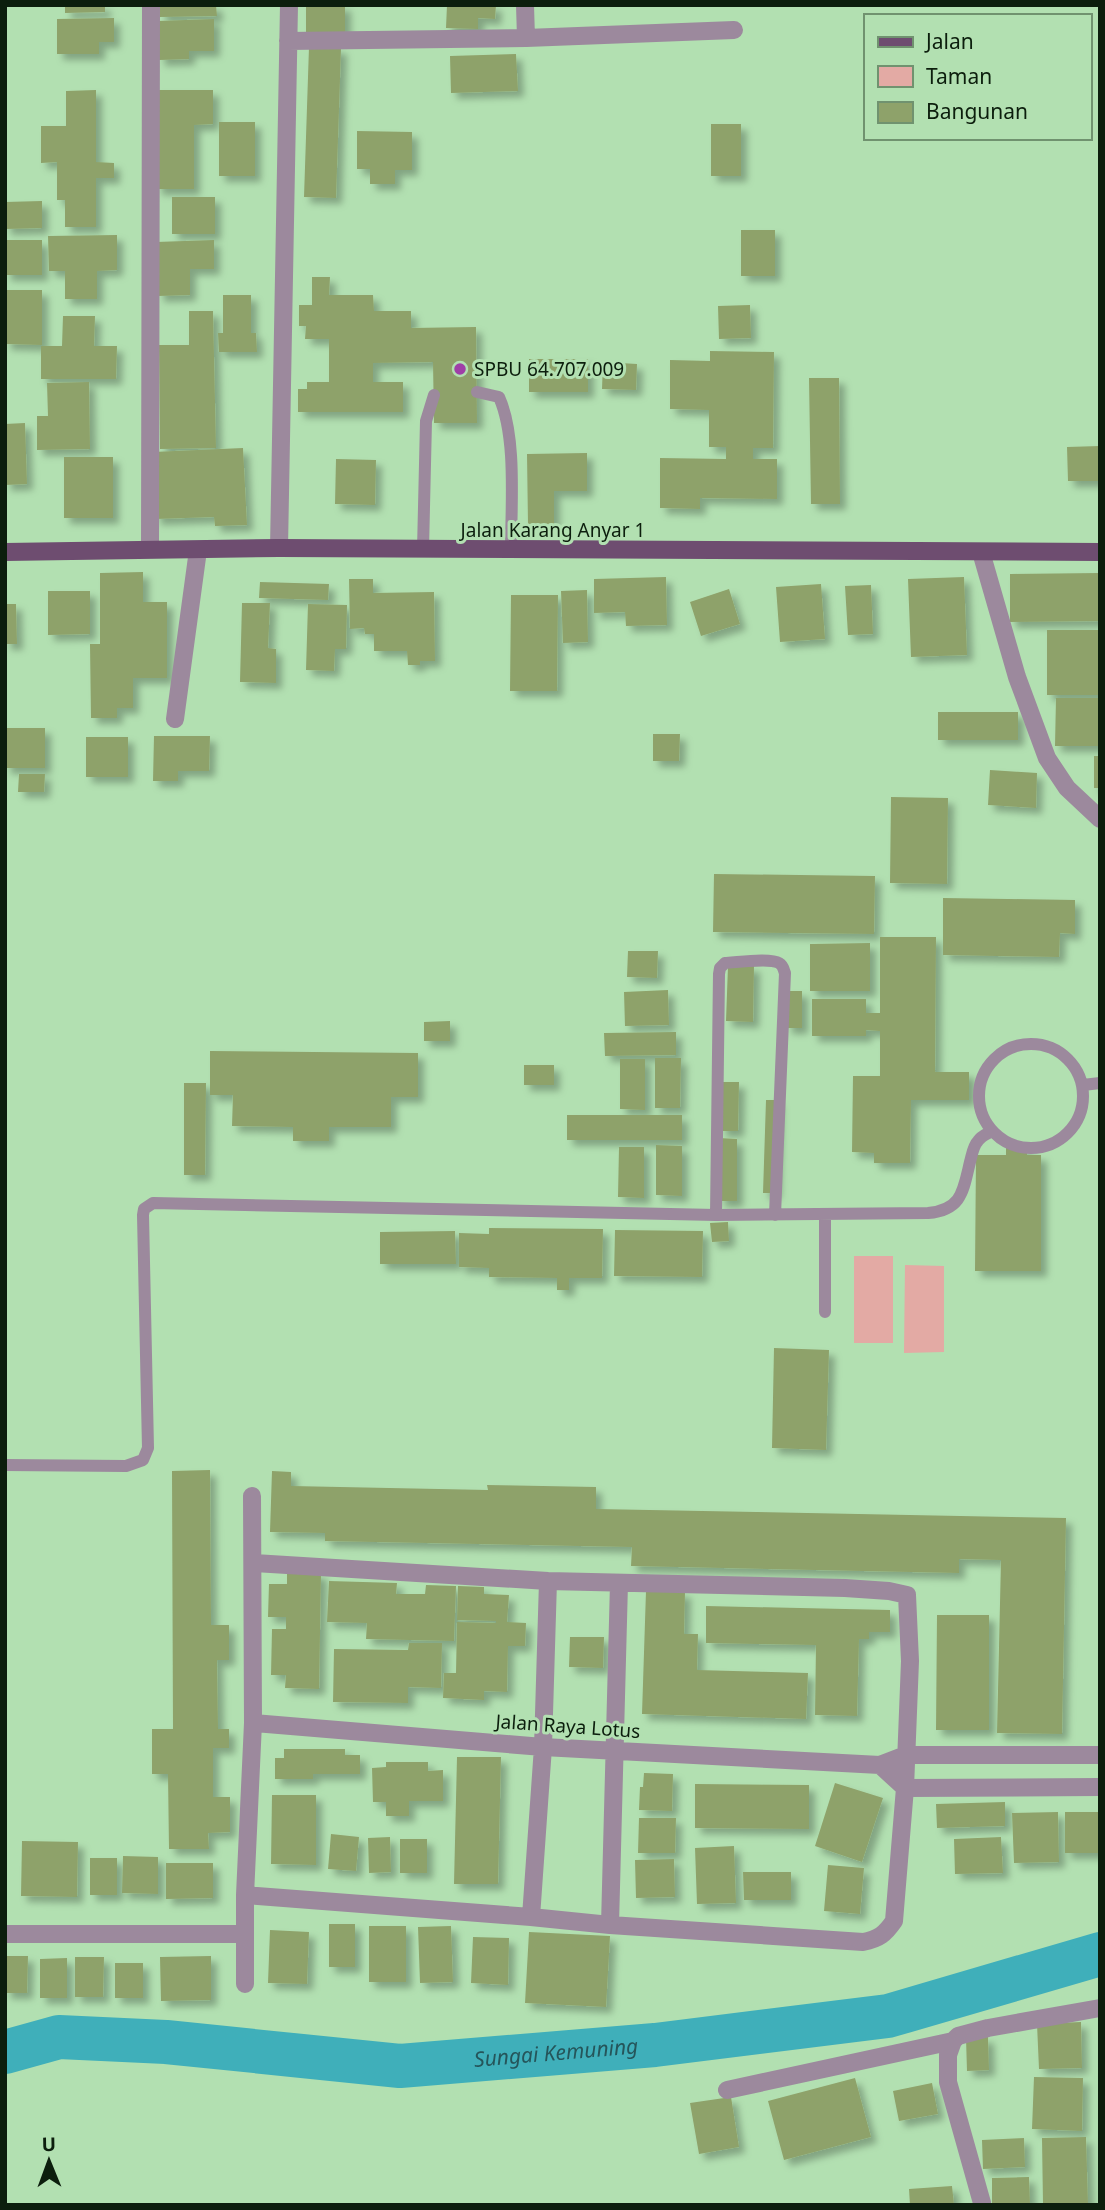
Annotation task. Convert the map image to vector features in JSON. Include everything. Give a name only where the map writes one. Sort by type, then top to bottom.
[{"type":"main road","name":"Jalan Karang Anyar 1","points":[[5,552],[279,548],[1100,552]]},
{"type":"street","points":[[150,549],[151,5]]},
{"type":"street","points":[[279,548],[289,5]]},
{"type":"street","points":[[525,5],[526,38]]},
{"type":"street","points":[[288,41],[526,38],[734,30]]},
{"type":"street","points":[[175,719],[198,550]]},
{"type":"street","points":[[981,552],[1017,677],[1047,758],[1067,788],[1100,819]]},
{"type":"street","points":[[245,1984],[245,1895],[253,1723],[252,1496]]},
{"type":"street","points":[[245,1895],[610,1925],[863,1942],[877,1939],[885,1934],[894,1921],[905,1788],[910,1661],[907,1595],[889,1591],[548,1581],[254,1563]]},
{"type":"street","points":[[531,1917],[543,1747],[548,1581]]},
{"type":"street","points":[[610,1925],[619,1583]]},
{"type":"street","name":"Jalan Raya Lotus","points":[[253,1723],[543,1747],[880,1765]]},
{"type":"street","points":[[1100,1755],[906,1755],[880,1765],[905,1788],[1100,1787]]},
{"type":"street","points":[[5,1934],[245,1934]]},
{"type":"street","points":[[982,2203],[948,2082],[948,2055],[953,2041],[958,2036],[988,2028],[1100,2008]]},
{"type":"street","points":[[727,2090],[953,2041]]},
{"type":"lane","points":[[477,392],[499,397],[506,412],[511,461],[511,551]]},
{"type":"lane","points":[[424,550],[426,421],[434,396]]},
{"type":"lane","points":[[716,1215],[720,968],[725,963],[777,962],[785,973],[775,1215]]},
{"type":"lane","points":[[1020,1045],[1047,1046],[1070,1061],[1083,1085],[1082,1112],[1067,1135],[1042,1148],[1015,1146],[992,1131],[980,1107],[981,1080],[996,1057],[1020,1045]]},
{"type":"lane","points":[[1083,1085],[1100,1083]]},
{"type":"lane","points":[[5,1465],[126,1466],[143,1460],[148,1448],[143,1215],[144,1209],[153,1203],[716,1215],[928,1213],[951,1208],[960,1195],[975,1146],[983,1136],[992,1131]]},
{"type":"lane","points":[[825,1215],[825,1312]]},
{"type":"green space","points":[[854,1256],[893,1256],[893,1343],[854,1343]]},
{"type":"green space","points":[[905,1265],[944,1266],[944,1352],[904,1353]]},
{"type":"building","points":[[65,5],[105,5],[105,12],[65,13]]},
{"type":"building","points":[[160,5],[216,5],[217,16],[160,17]]},
{"type":"building","points":[[306,5],[345,5],[345,33],[306,33]]},
{"type":"building","points":[[447,5],[496,5],[495,19],[478,18],[478,29],[446,28]]},
{"type":"building","points":[[114,18],[114,42],[99,42],[99,54],[57,54],[57,19]]},
{"type":"building","points":[[214,19],[214,51],[189,51],[189,59],[159,60],[158,21]]},
{"type":"building","points":[[309,47],[341,48],[336,198],[304,197]]},
{"type":"building","points":[[516,54],[518,91],[451,93],[450,56]]},
{"type":"building","points":[[96,90],[96,162],[114,163],[114,178],[96,178],[96,227],[65,227],[65,200],[57,200],[57,162],[41,163],[41,126],[66,126],[66,91]]},
{"type":"building","points":[[156,90],[213,90],[213,124],[194,125],[194,189],[156,189]]},
{"type":"building","points":[[219,122],[255,122],[255,176],[219,176]]},
{"type":"building","points":[[711,124],[741,124],[741,176],[711,176]]},
{"type":"building","points":[[357,131],[412,132],[412,170],[395,170],[395,184],[370,184],[370,169],[357,169]]},
{"type":"building","points":[[172,197],[215,197],[215,234],[172,234]]},
{"type":"building","points":[[42,201],[42,228],[5,229],[5,202]]},
{"type":"building","points":[[741,230],[775,230],[775,276],[741,276]]},
{"type":"building","points":[[117,235],[117,270],[97,271],[97,299],[65,299],[65,271],[49,271],[48,236]]},
{"type":"building","points":[[5,240],[42,240],[42,275],[5,275]]},
{"type":"building","points":[[214,240],[214,269],[190,269],[190,295],[158,296],[156,242]]},
{"type":"building","points":[[312,277],[330,277],[329,295],[373,295],[374,311],[411,311],[411,328],[476,327],[477,423],[434,423],[433,362],[373,363],[373,382],[403,382],[403,412],[298,412],[298,389],[307,389],[307,382],[329,382],[329,339],[305,339],[306,326],[299,326],[299,305],[312,305]]},
{"type":"building","points":[[5,290],[42,290],[42,345],[5,344]]},
{"type":"building","points":[[223,295],[251,295],[251,333],[256,333],[257,352],[219,352],[218,333],[223,333]]},
{"type":"building","points":[[750,305],[751,338],[719,339],[718,306]]},
{"type":"building","points":[[189,311],[213,311],[216,448],[160,449],[159,345],[189,345]]},
{"type":"building","points":[[63,316],[95,316],[94,346],[117,346],[116,379],[41,379],[41,346],[62,346]]},
{"type":"building","points":[[710,351],[774,352],[773,448],[753,448],[753,459],[777,459],[777,499],[700,498],[700,509],[660,508],[660,458],[726,459],[726,447],[709,447],[709,410],[670,409],[670,360],[710,361]]},
{"type":"building","points":[[529,359],[588,359],[588,392],[529,392]]},
{"type":"building","points":[[603,362],[637,364],[636,390],[602,389]]},
{"type":"building","points":[[809,378],[839,378],[840,504],[811,504]]},
{"type":"building","points":[[89,382],[90,449],[37,450],[37,416],[48,416],[47,383]]},
{"type":"building","points":[[25,423],[27,484],[5,485],[5,424]]},
{"type":"building","points":[[1100,446],[1100,481],[1068,481],[1067,447]]},
{"type":"building","points":[[243,448],[247,525],[215,526],[214,517],[155,519],[153,452]]},
{"type":"building","points":[[587,453],[587,491],[554,491],[554,524],[528,524],[527,454]]},
{"type":"building","points":[[64,457],[113,457],[113,518],[64,518]]},
{"type":"building","points":[[336,459],[376,460],[375,505],[335,504]]},
{"type":"building","points":[[143,572],[143,602],[167,602],[167,678],[133,678],[133,708],[117,708],[117,718],[91,718],[90,644],[100,644],[100,573]]},
{"type":"building","points":[[1100,573],[1100,621],[1010,622],[1010,574]]},
{"type":"building","points":[[666,577],[667,625],[626,626],[625,612],[594,613],[594,579]]},
{"type":"building","points":[[964,577],[967,655],[911,657],[908,579]]},
{"type":"building","points":[[349,579],[373,579],[373,593],[434,592],[435,661],[420,661],[420,665],[408,665],[407,651],[374,651],[374,634],[365,634],[364,628],[350,629]]},
{"type":"building","points":[[260,582],[329,584],[328,600],[259,598]]},
{"type":"building","points":[[821,584],[825,639],[780,642],[776,587]]},
{"type":"building","points":[[871,585],[873,634],[848,635],[845,586]]},
{"type":"building","points":[[729,589],[740,624],[701,636],[690,602]]},
{"type":"building","points":[[587,590],[588,642],[563,643],[561,591]]},
{"type":"building","points":[[48,591],[90,591],[90,634],[48,635]]},
{"type":"building","points":[[511,595],[558,595],[557,691],[510,691]]},
{"type":"building","points":[[242,603],[270,603],[268,648],[276,649],[276,683],[240,682]]},
{"type":"building","points":[[5,604],[16,604],[17,644],[5,644]]},
{"type":"building","points":[[308,604],[347,605],[346,649],[335,649],[334,671],[306,670]]},
{"type":"building","points":[[1047,630],[1100,630],[1100,695],[1047,695]]},
{"type":"building","points":[[1056,698],[1100,698],[1100,746],[1055,746]]},
{"type":"building","points":[[938,712],[1018,712],[1018,740],[938,740]]},
{"type":"building","points":[[5,728],[45,728],[45,768],[5,768]]},
{"type":"building","points":[[653,734],[680,734],[679,761],[653,761]]},
{"type":"building","points":[[154,736],[210,736],[209,771],[178,771],[178,781],[153,781]]},
{"type":"building","points":[[86,737],[128,737],[128,777],[86,777]]},
{"type":"building","points":[[1094,756],[1100,756],[1100,788],[1094,788]]},
{"type":"building","points":[[990,770],[1037,773],[1036,808],[988,805]]},
{"type":"building","points":[[19,774],[45,774],[44,792],[18,792]]},
{"type":"building","points":[[891,797],[948,798],[947,884],[890,883]]},
{"type":"building","points":[[714,874],[875,876],[874,934],[713,932]]},
{"type":"building","points":[[943,898],[1075,900],[1075,934],[1060,933],[1059,957],[943,955]]},
{"type":"building","points":[[880,937],[936,937],[935,1072],[969,1072],[969,1100],[911,1100],[910,1163],[874,1163],[874,1153],[852,1152],[853,1076],[880,1076],[880,1031],[866,1030],[866,1036],[812,1036],[812,999],[866,999],[866,1013],[880,1013]]},
{"type":"building","points":[[870,943],[870,991],[810,991],[810,944]]},
{"type":"building","points":[[628,951],[658,951],[657,978],[627,977]]},
{"type":"building","points":[[728,966],[754,966],[753,1022],[726,1021]]},
{"type":"building","points":[[668,990],[669,1025],[625,1026],[624,992]]},
{"type":"building","points":[[786,991],[802,991],[802,1028],[786,1028]]},
{"type":"building","points":[[450,1021],[450,1041],[424,1041],[424,1022]]},
{"type":"building","points":[[676,1032],[676,1055],[605,1056],[604,1033]]},
{"type":"building","points":[[210,1051],[418,1053],[418,1097],[391,1097],[391,1127],[329,1127],[329,1141],[293,1141],[293,1127],[232,1126],[233,1095],[210,1095]]},
{"type":"building","points":[[655,1058],[681,1058],[680,1108],[655,1108]]},
{"type":"building","points":[[620,1059],[645,1059],[645,1110],[620,1109]]},
{"type":"building","points":[[524,1065],[554,1065],[554,1085],[524,1085]]},
{"type":"building","points":[[722,1082],[739,1082],[738,1131],[720,1131]]},
{"type":"building","points":[[184,1083],[206,1083],[205,1175],[184,1175]]},
{"type":"building","points":[[766,1100],[777,1100],[775,1193],[763,1193]]},
{"type":"building","points":[[567,1115],[682,1115],[682,1140],[567,1140]]},
{"type":"building","points":[[719,1138],[737,1139],[737,1201],[719,1201]]},
{"type":"building","points":[[656,1145],[682,1146],[682,1196],[656,1195]]},
{"type":"building","points":[[619,1147],[644,1147],[644,1198],[618,1197]]},
{"type":"building","points":[[1006,1148],[1027,1148],[1027,1155],[1041,1155],[1041,1271],[975,1271],[976,1155],[1006,1155]]},
{"type":"building","points":[[728,1222],[729,1241],[712,1242],[710,1223]]},
{"type":"building","points":[[489,1228],[603,1229],[602,1278],[569,1278],[569,1290],[557,1290],[557,1278],[489,1277],[489,1268],[459,1267],[459,1233],[489,1234]]},
{"type":"building","points":[[615,1230],[703,1231],[702,1277],[614,1276]]},
{"type":"building","points":[[455,1231],[456,1264],[380,1264],[380,1232]]},
{"type":"building","points":[[774,1348],[829,1350],[826,1450],[772,1448]]},
{"type":"building","points":[[210,1470],[211,1625],[229,1625],[229,1660],[217,1660],[218,1729],[229,1729],[229,1748],[213,1748],[213,1797],[230,1797],[230,1832],[208,1833],[209,1849],[169,1849],[168,1774],[152,1774],[152,1729],[173,1729],[172,1471]]},
{"type":"building","points":[[272,1471],[291,1472],[291,1486],[488,1490],[487,1485],[596,1487],[596,1509],[1066,1518],[1062,1734],[997,1733],[1001,1560],[959,1559],[959,1573],[631,1566],[632,1547],[325,1541],[325,1533],[270,1532]]},
{"type":"building","points":[[287,1572],[321,1573],[319,1689],[285,1688],[286,1675],[271,1675],[272,1629],[286,1629],[286,1617],[268,1617],[269,1584],[287,1584]]},
{"type":"building","points":[[329,1581],[397,1583],[396,1594],[425,1594],[426,1585],[456,1586],[454,1641],[366,1639],[367,1623],[327,1622]]},
{"type":"building","points":[[458,1586],[484,1587],[484,1594],[509,1595],[507,1622],[526,1623],[525,1646],[508,1646],[507,1692],[484,1691],[484,1700],[443,1698],[444,1673],[456,1673],[457,1622],[496,1623],[457,1620]]},
{"type":"building","points":[[646,1591],[685,1592],[684,1634],[698,1634],[697,1670],[808,1673],[806,1719],[642,1714]]},
{"type":"building","points":[[706,1606],[890,1610],[890,1632],[869,1632],[869,1639],[859,1639],[857,1716],[815,1715],[816,1645],[706,1643]]},
{"type":"building","points":[[937,1615],[989,1615],[989,1730],[936,1730]]},
{"type":"building","points":[[570,1637],[604,1637],[603,1668],[569,1667]]},
{"type":"building","points":[[409,1643],[442,1643],[441,1688],[408,1687],[408,1703],[333,1702],[334,1649],[408,1650]]},
{"type":"building","points":[[284,1749],[345,1749],[345,1755],[360,1755],[360,1774],[313,1774],[313,1779],[275,1779],[275,1758],[284,1758]]},
{"type":"building","points":[[457,1757],[501,1757],[498,1884],[454,1884]]},
{"type":"building","points":[[386,1762],[428,1762],[428,1771],[443,1770],[443,1801],[409,1801],[409,1816],[386,1816],[386,1802],[373,1802],[372,1768],[386,1767]]},
{"type":"building","points":[[644,1773],[673,1774],[672,1811],[639,1810]]},
{"type":"building","points":[[835,1783],[883,1798],[862,1862],[815,1846]]},
{"type":"building","points":[[695,1784],[809,1785],[809,1829],[695,1828]]},
{"type":"building","points":[[272,1795],[316,1795],[316,1865],[271,1864]]},
{"type":"building","points":[[1005,1802],[1005,1826],[937,1828],[936,1804]]},
{"type":"building","points":[[1058,1812],[1059,1862],[1014,1863],[1012,1813]]},
{"type":"building","points":[[1065,1812],[1100,1812],[1100,1853],[1065,1853]]},
{"type":"building","points":[[639,1818],[676,1818],[675,1853],[638,1853]]},
{"type":"building","points":[[331,1834],[359,1837],[356,1871],[328,1869]]},
{"type":"building","points":[[390,1837],[391,1872],[369,1873],[368,1838]]},
{"type":"building","points":[[1001,1837],[1003,1873],[955,1874],[954,1839]]},
{"type":"building","points":[[400,1839],[427,1839],[427,1873],[400,1873]]},
{"type":"building","points":[[22,1841],[78,1842],[77,1897],[21,1896]]},
{"type":"building","points":[[734,1846],[736,1903],[697,1904],[695,1848]]},
{"type":"building","points":[[123,1856],[158,1857],[158,1894],[122,1893]]},
{"type":"building","points":[[90,1858],[117,1858],[117,1895],[90,1895]]},
{"type":"building","points":[[674,1859],[675,1897],[636,1898],[635,1860]]},
{"type":"building","points":[[166,1863],[213,1863],[213,1898],[166,1899]]},
{"type":"building","points":[[828,1865],[864,1868],[860,1914],[824,1911]]},
{"type":"building","points":[[743,1872],[791,1872],[791,1900],[744,1900]]},
{"type":"building","points":[[329,1924],[355,1924],[355,1967],[329,1967]]},
{"type":"building","points":[[369,1926],[406,1926],[406,1982],[369,1982]]},
{"type":"building","points":[[451,1926],[453,1982],[420,1983],[418,1927]]},
{"type":"building","points":[[270,1930],[309,1932],[307,1984],[268,1983]]},
{"type":"building","points":[[529,1932],[610,1936],[606,2007],[525,2003]]},
{"type":"building","points":[[473,1937],[509,1938],[508,1985],[471,1983]]},
{"type":"building","points":[[5,1956],[28,1956],[27,1993],[5,1993]]},
{"type":"building","points":[[211,1956],[211,2000],[161,2001],[160,1957]]},
{"type":"building","points":[[75,1957],[104,1957],[103,1997],[75,1997]]},
{"type":"building","points":[[67,1958],[67,1998],[40,1998],[40,1959]]},
{"type":"building","points":[[115,1963],[143,1963],[143,1998],[115,1998]]},
{"type":"building","points":[[1081,2022],[1082,2068],[1039,2069],[1037,2024]]},
{"type":"building","points":[[988,2037],[989,2070],[967,2071],[966,2038]]},
{"type":"building","points":[[1034,2077],[1083,2078],[1082,2131],[1032,2129]]},
{"type":"building","points":[[855,2078],[871,2137],[784,2160],[768,2101]]},
{"type":"building","points":[[932,2083],[938,2114],[899,2121],[893,2091]]},
{"type":"building","points":[[731,2097],[739,2147],[699,2154],[690,2103]]},
{"type":"building","points":[[1086,2137],[1088,2205],[1043,2205],[1042,2138]]},
{"type":"building","points":[[1024,2138],[1025,2167],[983,2169],[982,2140]]},
{"type":"building","points":[[1029,2177],[1030,2205],[992,2205],[992,2178]]},
{"type":"building","points":[[952,2186],[954,2205],[910,2205],[909,2189]]},
{"type":"waterway","name":"Sungai Kemuning","points":[[5,2052],[59,2037],[166,2042],[400,2066],[655,2045],[888,2016],[1100,1954]]},
{"type":"place","name":"SPBU 64.707.009","points":[[460,369]]}]
